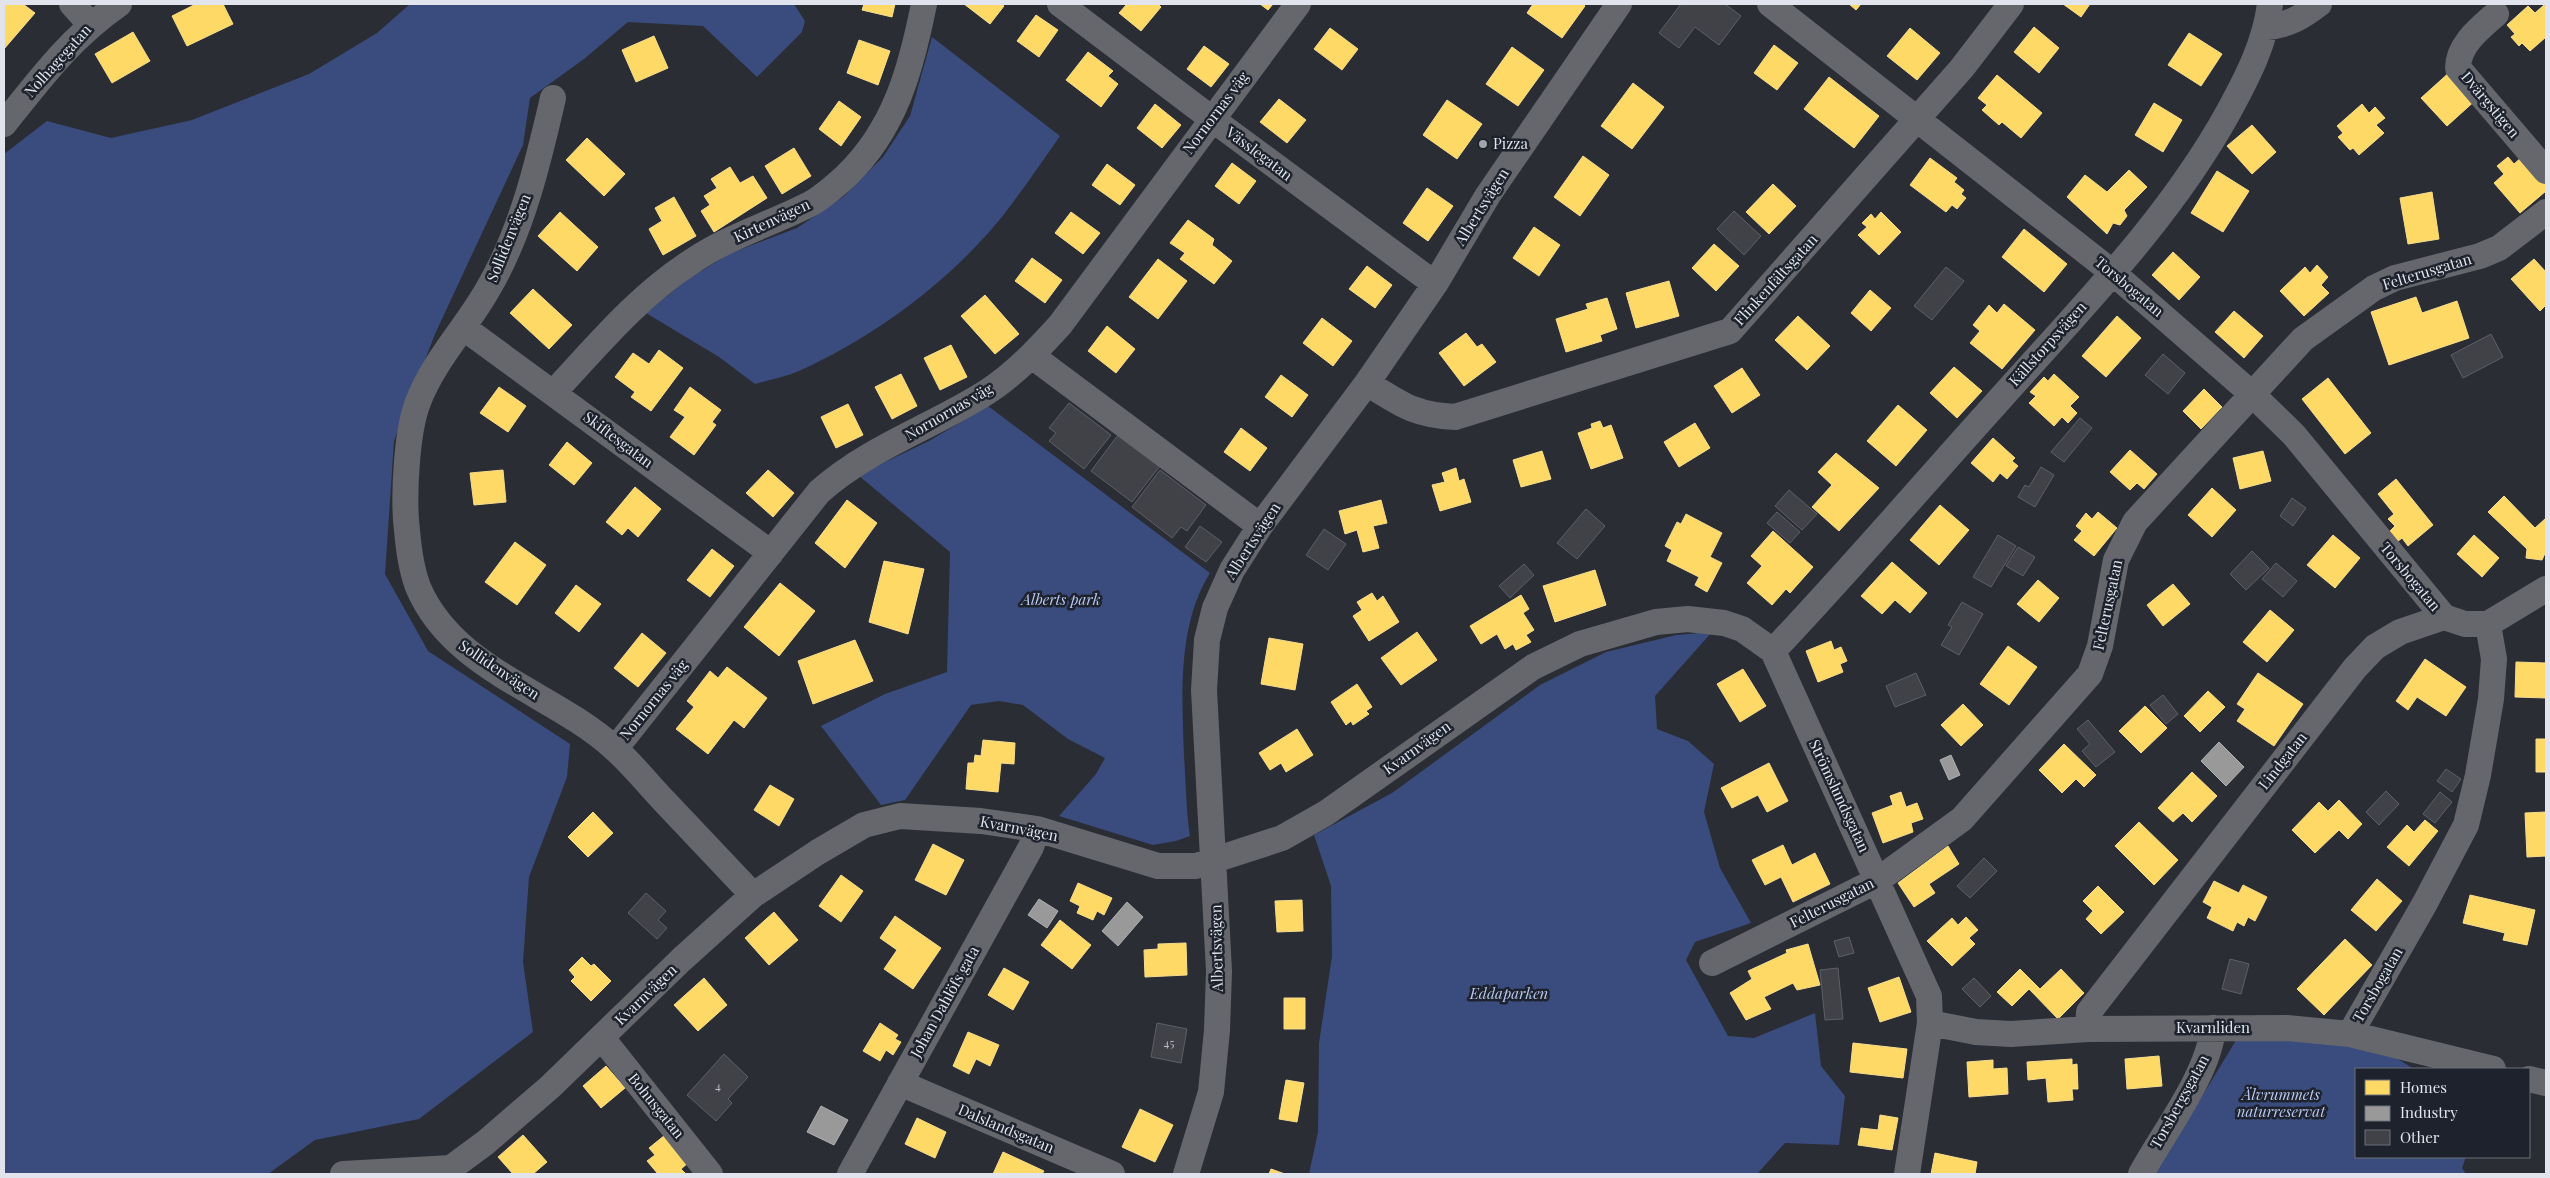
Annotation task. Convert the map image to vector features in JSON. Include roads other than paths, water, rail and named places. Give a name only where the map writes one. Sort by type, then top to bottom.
[{"type":"street","points":[[72,4],[90,24]]},
{"type":"street","name":"Nolhagegatan","points":[[4,124],[60,54],[90,24],[119,4]]},
{"type":"street","name":"Kirtenvägen","points":[[554,392],[605,338],[668,277],[693,260],[813,202],[856,166],[884,131],[900,98],[915,46],[924,4]]},
{"type":"street","name":"Vässlegatan","points":[[1060,4],[1435,284]]},
{"type":"street","name":"Nornornas väg","points":[[615,748],[819,492],[841,472],[988,392],[1032,356],[1060,325],[1298,4]]},
{"type":"street","name":"Albertsvägen","points":[[1186,1174],[1211,1092],[1219,971],[1204,690],[1207,640],[1214,608],[1228,578],[1260,526],[1367,383],[1435,284],[1488,195],[1619,4]]},
{"type":"street","name":"Torsbogatan","points":[[1770,4],[1919,118],[2112,272],[2252,394],[2294,435],[2444,617]]},
{"type":"street","name":"Flinkenfältsgatan","points":[[1367,383],[1414,412],[1434,416],[1455,417],[1730,331],[1962,68],[2011,4]]},
{"type":"street","points":[[2269,15],[2284,25],[2301,18],[2319,4]]},
{"type":"street","name":"Dvärgstigen","points":[[2496,14],[2473,34],[2458,60],[2458,68],[2546,171]]},
{"type":"street","name":"Källstorpsvägen","points":[[1773,651],[2112,272],[2196,168],[2252,70],[2269,15]]},
{"type":"street","name":"Sollidenvägen","points":[[553,98],[536,172],[505,255],[489,288],[464,328],[437,362],[417,404],[408,454],[405,501],[408,542],[418,587],[432,614],[462,647],[535,695],[577,718],[615,748],[753,895]]},
{"type":"street","name":"Felterusgatan","points":[[1712,964],[1878,880],[1962,818],[2090,674],[2100,646],[2116,560],[2124,540],[2135,522],[2303,339],[2374,288],[2395,278],[2480,256],[2499,248],[2546,212]]},
{"type":"street","name":"Skiftesgatan","points":[[464,328],[554,392],[771,553]]},
{"type":"street","points":[[1032,356],[1260,526]]},
{"type":"street","points":[[2444,617],[2465,624],[2488,624],[2546,589]]},
{"type":"street","name":"Lindgatan","points":[[2088,1029],[2089,1012],[2355,668],[2375,647],[2400,632],[2444,617]]},
{"type":"street","name":"Kvarnvägen","points":[[343,1174],[454,1171],[543,1094],[681,960],[753,895],[818,852],[864,825],[900,816],[981,821],[1037,829],[1158,866],[1196,866],[1214,862],[1282,838],[1326,813],[1533,667],[1580,644],[1640,625],[1688,619],[1724,623],[1742,629],[1773,651]]},
{"type":"street","name":"Torsbogatan","points":[[2350,1034],[2425,903],[2466,824],[2478,776],[2491,699],[2494,659],[2488,624]]},
{"type":"street","name":"Strömslundsgatan","points":[[1773,651],[1926,986],[1931,1007],[1930,1023],[1907,1174]]},
{"type":"street","name":"Johan Dahlöfs gata","points":[[850,1174],[1031,847],[1037,829]]},
{"type":"street","name":"Kvarnliden","points":[[1930,1023],[1976,1032],[2011,1034],[2088,1029],[2287,1028],[2350,1034],[2489,1068]]},
{"type":"street","name":"Torsbergsgatan","points":[[2141,1174],[2202,1068],[2212,1041],[2213,1028]]},
{"type":"street","name":"Bohusgatan","points":[[602,1038],[710,1174]]},
{"type":"street","points":[[2530,1079],[2546,1083]]},
{"type":"street","name":"Dalslandsgatan","points":[[900,1083],[1112,1174]]},
{"type":"place","name":"Pizza","points":[[1483,144]]},
{"type":"park label","name":"Alberts park","points":[[1061,600]]},
{"type":"park label","name":"Eddaparken","points":[[1509,994]]},
{"type":"park label","name":"Älvrummets naturreservat","points":[[2281,1104]]}]
